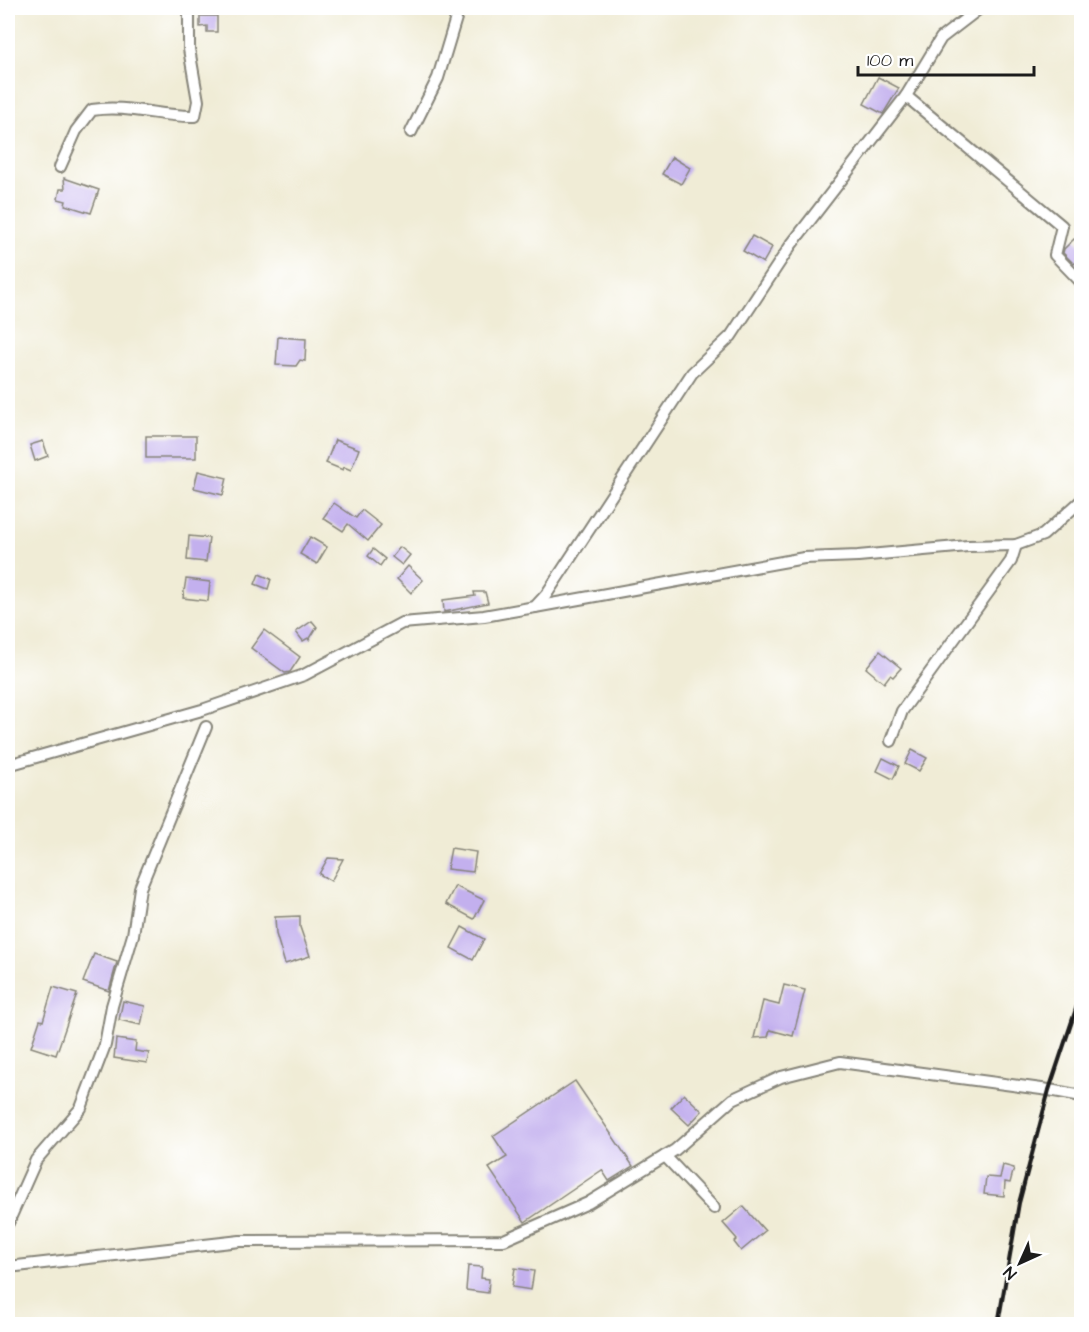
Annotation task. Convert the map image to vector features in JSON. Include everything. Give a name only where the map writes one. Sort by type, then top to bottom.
[{"type":"street","points":[[60,167],[76,131],[93,110],[110,107],[174,117],[195,116],[198,100],[189,49],[189,8]]},
{"type":"street","points":[[411,132],[438,78],[459,8]]},
{"type":"street","points":[[535,607],[546,595],[692,373],[731,336],[791,245],[906,96],[941,38],[976,9]]},
{"type":"street","points":[[906,96],[1062,226],[1054,255],[1082,283]]},
{"type":"street","points":[[8,764],[202,710],[304,675],[402,623],[484,616],[804,558],[858,556],[968,546],[1016,545],[1043,535],[1082,500]]},
{"type":"street","points":[[891,741],[902,711],[1011,561],[1016,545]]},
{"type":"street","points":[[8,1223],[36,1160],[81,1108],[105,1045],[112,1006],[133,934],[141,888],[206,727]]},
{"type":"street","points":[[8,1267],[240,1241],[504,1240],[588,1203],[675,1150],[733,1099],[781,1077],[840,1062],[1082,1096]]},
{"type":"street","points":[[665,1156],[714,1208]]},
{"type":"building","points":[[200,16],[217,16],[217,32],[207,32],[207,26],[200,27]]},
{"type":"building","points":[[878,77],[899,88],[883,114],[864,104]]},
{"type":"building","points":[[672,157],[690,168],[681,184],[662,174]]},
{"type":"building","points":[[64,178],[99,190],[91,213],[65,205],[66,201],[58,199],[60,189],[65,189]]},
{"type":"building","points":[[752,236],[772,247],[763,263],[743,251]]},
{"type":"building","points":[[1074,239],[1082,246],[1082,256],[1074,264],[1063,253]]},
{"type":"building","points":[[278,337],[306,339],[305,361],[300,360],[296,366],[276,365]]},
{"type":"building","points":[[146,436],[196,436],[196,458],[146,458]]},
{"type":"building","points":[[335,440],[359,449],[351,470],[344,467],[343,470],[326,463]]},
{"type":"building","points":[[43,441],[48,456],[35,461],[30,445]]},
{"type":"building","points":[[198,471],[227,478],[223,495],[194,488]]},
{"type":"building","points":[[334,503],[356,518],[362,510],[381,525],[368,541],[348,524],[343,531],[323,518]]},
{"type":"building","points":[[189,536],[209,538],[206,562],[187,560]]},
{"type":"building","points":[[310,537],[327,547],[317,564],[300,554]]},
{"type":"building","points":[[400,547],[410,555],[402,565],[392,557]]},
{"type":"building","points":[[373,549],[385,559],[380,566],[368,556]]},
{"type":"building","points":[[408,566],[423,580],[411,593],[397,579]]},
{"type":"building","points":[[259,574],[271,579],[268,589],[255,584]]},
{"type":"building","points":[[186,579],[210,582],[208,601],[183,598]]},
{"type":"building","points":[[474,592],[485,592],[488,603],[444,612],[443,600],[475,596]]},
{"type":"building","points":[[312,621],[317,627],[309,640],[308,638],[303,641],[296,632]]},
{"type":"building","points":[[264,630],[300,657],[290,672],[285,673],[251,648]]},
{"type":"building","points":[[880,651],[901,668],[893,677],[890,675],[884,683],[866,668]]},
{"type":"building","points":[[912,750],[927,758],[919,771],[905,764]]},
{"type":"building","points":[[883,758],[899,766],[893,779],[877,771]]},
{"type":"building","points":[[451,848],[476,852],[473,872],[447,869]]},
{"type":"building","points":[[328,858],[343,859],[331,881],[319,874]]},
{"type":"building","points":[[455,886],[484,900],[474,919],[446,904]]},
{"type":"building","points":[[300,916],[300,927],[310,956],[285,964],[276,934],[275,917]]},
{"type":"building","points":[[462,927],[484,939],[473,960],[451,948]]},
{"type":"building","points":[[94,954],[117,962],[109,991],[83,982]]},
{"type":"building","points":[[784,985],[805,990],[793,1036],[770,1030],[768,1037],[754,1038],[763,1001],[779,1005]]},
{"type":"building","points":[[53,987],[77,994],[56,1055],[31,1047],[40,1020],[43,1021]]},
{"type":"building","points":[[123,1001],[145,1006],[141,1025],[119,1020]]},
{"type":"building","points":[[116,1039],[136,1042],[135,1051],[149,1053],[147,1063],[114,1058]]},
{"type":"building","points":[[575,1081],[633,1166],[609,1181],[602,1170],[525,1222],[489,1168],[507,1157],[493,1136]]},
{"type":"building","points":[[684,1094],[702,1111],[689,1125],[671,1108]]},
{"type":"building","points":[[1003,1165],[1014,1168],[1010,1183],[1005,1182],[1004,1196],[984,1194],[986,1177],[1000,1178]]},
{"type":"building","points":[[743,1206],[765,1231],[741,1251],[734,1242],[737,1239],[723,1223]]},
{"type":"building","points":[[468,1266],[482,1267],[481,1278],[489,1279],[488,1293],[466,1290]]},
{"type":"building","points":[[515,1268],[534,1271],[531,1290],[512,1287]]},
{"type":"railway","points":[[998,1324],[1019,1203],[1049,1090],[1082,991]]}]
